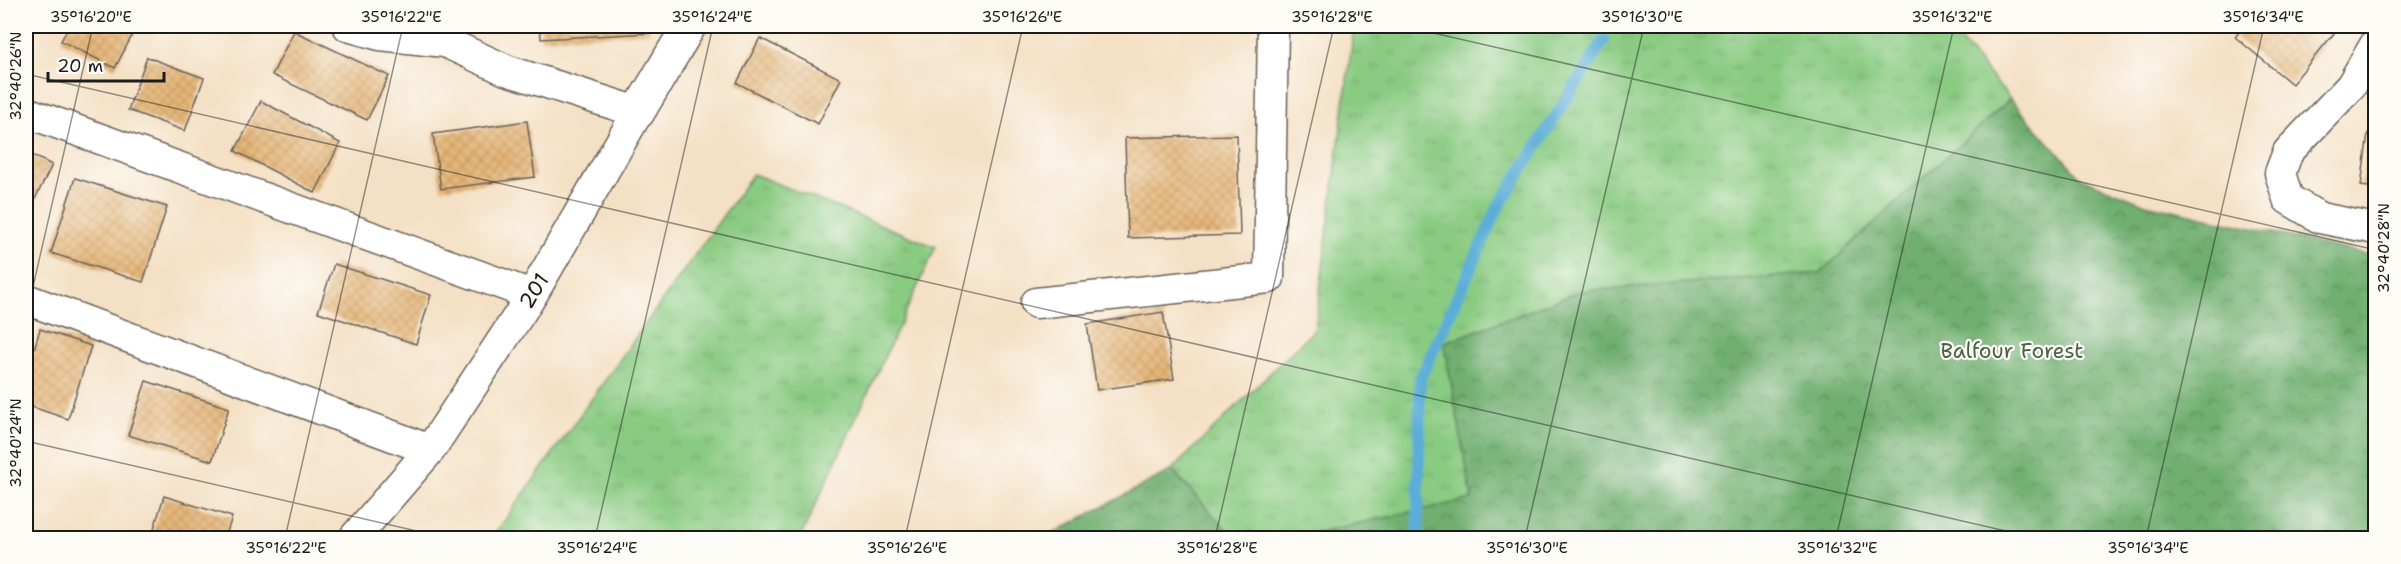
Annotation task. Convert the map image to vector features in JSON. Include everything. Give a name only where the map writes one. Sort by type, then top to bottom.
[{"type":"street","points":[[348,26],[380,35],[439,34],[506,70],[638,112]]},
{"type":"street","name":"201","points":[[354,538],[430,450],[532,296],[689,26]]},
{"type":"street","points":[[1036,303],[1269,278],[1273,26]]},
{"type":"street","points":[[2376,44],[2351,86],[2288,152],[2280,173],[2288,199],[2320,218],[2376,229]]},
{"type":"street","points":[[26,112],[532,296]]},
{"type":"street","points":[[26,299],[430,450]]},
{"type":"green space","points":[[1354,26],[1948,26],[2010,99],[1820,273],[1581,291],[1473,499],[1291,538],[1234,538],[1172,470],[1315,329]]},
{"type":"green space","name":"Balfour Forest","points":[[2010,99],[2081,178],[2146,204],[2375,256],[2375,538],[1291,538],[1472,499],[1444,343],[1581,291],[1820,273]]},
{"type":"green space","points":[[753,174],[936,247],[800,538],[492,538]]},
{"type":"green space","points":[[1172,470],[1234,538],[1044,538]]},
{"type":"building","points":[[69,26],[137,26],[115,68],[61,41]]},
{"type":"building","points":[[540,26],[649,26],[650,33],[541,39]]},
{"type":"building","points":[[2244,26],[2340,26],[2292,84],[2235,37]]},
{"type":"building","points":[[294,31],[389,76],[367,120],[272,75]]},
{"type":"building","points":[[760,38],[841,79],[818,124],[737,83]]},
{"type":"building","points":[[147,57],[204,78],[185,131],[128,110]]},
{"type":"building","points":[[261,101],[340,143],[315,193],[235,151]]},
{"type":"building","points":[[527,121],[535,177],[441,189],[433,134]]},
{"type":"building","points":[[2368,133],[2376,134],[2376,188],[2361,186]]},
{"type":"building","points":[[1237,135],[1240,235],[1128,238],[1125,138]]},
{"type":"building","points":[[26,152],[52,165],[26,217]]},
{"type":"building","points":[[75,178],[167,207],[143,282],[51,253]]},
{"type":"building","points":[[334,264],[431,295],[416,344],[318,312]]},
{"type":"building","points":[[1163,312],[1174,379],[1097,390],[1087,324]]},
{"type":"building","points":[[40,329],[91,346],[68,419],[26,405],[26,376]]},
{"type":"building","points":[[146,381],[229,408],[212,461],[128,435]]},
{"type":"building","points":[[164,496],[232,517],[225,538],[151,538]]},
{"type":"waterway","points":[[1418,538],[1420,379],[1499,206],[1604,40]]}]
